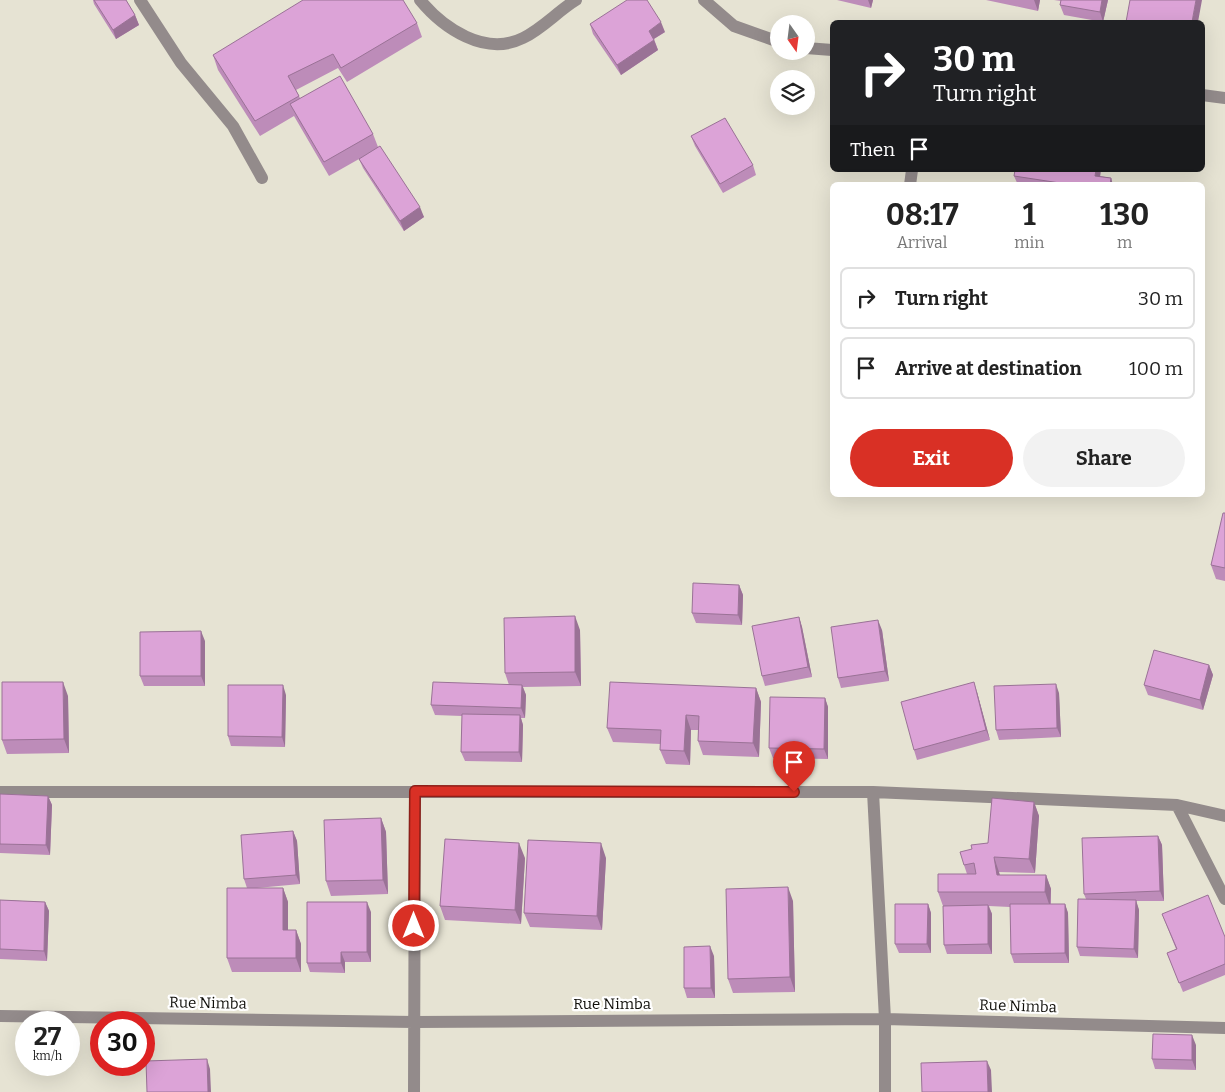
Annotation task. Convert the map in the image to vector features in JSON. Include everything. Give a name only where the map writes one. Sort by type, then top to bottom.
[{"type":"street","points":[[140,0],[181,63],[233,126],[262,178]]},
{"type":"street","points":[[420,0],[428,11],[463,37],[496,45],[523,39],[576,0]]},
{"type":"street","points":[[704,0],[734,26],[770,39]]},
{"type":"street","points":[[815,49],[830,50]]},
{"type":"street","points":[[1205,95],[1225,98]]},
{"type":"street","points":[[414,1092],[415,791]]},
{"type":"street","points":[[0,792],[873,792],[1177,805],[1225,816]]},
{"type":"street","points":[[873,792],[885,1019],[885,1092]]},
{"type":"street","points":[[1177,805],[1225,899]]},
{"type":"street","name":"Rue Nimba","points":[[0,1016],[414,1022],[885,1019],[1225,1028]]},
{"type":"building","points":[[94,0],[126,0],[135,15],[113,30]]},
{"type":"building","points":[[303,0],[403,0],[417,23],[341,68],[333,54],[288,76],[299,96],[255,121],[213,55]]},
{"type":"building","points":[[627,0],[647,0],[661,22],[649,31],[654,40],[617,65],[590,24]]},
{"type":"building","points":[[1061,0],[1102,0],[1100,12],[1060,5]]},
{"type":"building","points":[[1130,0],[1196,0],[1192,20],[1126,20]]},
{"type":"building","points":[[340,76],[373,134],[324,162],[290,104]]},
{"type":"building","points":[[725,118],[753,165],[720,184],[691,136]]},
{"type":"building","points":[[380,146],[420,207],[400,221],[359,159]]},
{"type":"building","points":[[1015,172],[1096,172],[1095,176],[1111,178],[1110,182],[1053,182],[1014,176]]},
{"type":"building","points":[[1223,513],[1225,513],[1225,568],[1211,565]]},
{"type":"building","points":[[693,583],[739,585],[738,615],[692,613]]},
{"type":"building","points":[[575,616],[575,672],[505,673],[504,618]]},
{"type":"building","points":[[799,617],[808,667],[762,676],[752,626]]},
{"type":"building","points":[[878,620],[885,671],[838,678],[831,627]]},
{"type":"building","points":[[201,631],[201,676],[140,676],[140,632]]},
{"type":"building","points":[[1154,650],[1209,665],[1200,700],[1144,685]]},
{"type":"building","points":[[2,682],[63,682],[64,739],[2,740]]},
{"type":"building","points":[[433,682],[522,685],[521,708],[431,705]]},
{"type":"building","points":[[610,682],[756,688],[753,743],[698,741],[699,716],[686,715],[684,751],[660,750],[661,730],[607,728]]},
{"type":"building","points":[[974,682],[986,730],[914,750],[901,702]]},
{"type":"building","points":[[1056,684],[1057,728],[996,730],[994,686]]},
{"type":"building","points":[[228,685],[283,685],[282,737],[228,736]]},
{"type":"building","points":[[770,697],[825,698],[824,749],[769,748]]},
{"type":"building","points":[[462,714],[520,715],[519,752],[461,752]]},
{"type":"building","points":[[0,794],[48,796],[46,845],[0,844]]},
{"type":"building","points":[[992,798],[1034,802],[1029,859],[994,857],[997,875],[1046,875],[1045,892],[938,892],[938,874],[976,874],[974,863],[964,865],[960,852],[972,849],[971,845],[988,843]]},
{"type":"building","points":[[381,818],[383,880],[326,881],[324,820]]},
{"type":"building","points":[[293,831],[296,875],[244,879],[241,835]]},
{"type":"building","points":[[1158,836],[1160,891],[1084,894],[1082,838]]},
{"type":"building","points":[[445,839],[519,843],[515,910],[440,906]]},
{"type":"building","points":[[528,840],[601,843],[597,916],[524,913]]},
{"type":"building","points":[[788,887],[790,977],[728,979],[726,889]]},
{"type":"building","points":[[227,888],[283,888],[283,930],[296,930],[296,958],[227,958]]},
{"type":"building","points":[[1208,895],[1225,937],[1225,964],[1179,983],[1167,953],[1177,949],[1162,914]]},
{"type":"building","points":[[1078,899],[1136,900],[1134,949],[1077,947]]},
{"type":"building","points":[[0,900],[45,902],[44,951],[0,949]]},
{"type":"building","points":[[307,902],[367,902],[367,952],[341,952],[341,963],[307,963]]},
{"type":"building","points":[[895,904],[928,904],[927,944],[895,944]]},
{"type":"building","points":[[1010,904],[1065,904],[1065,953],[1011,954]]},
{"type":"building","points":[[988,905],[988,944],[944,945],[943,906]]},
{"type":"building","points":[[710,946],[711,988],[684,988],[684,947]]},
{"type":"building","points":[[1153,1034],[1192,1035],[1192,1060],[1152,1059]]},
{"type":"building","points":[[207,1059],[208,1092],[147,1092],[146,1076],[155,1076],[155,1061]]},
{"type":"building","points":[[987,1061],[988,1092],[922,1092],[921,1063]]},
{"type":"route","points":[[414,926],[415,791],[794,792]]}]
